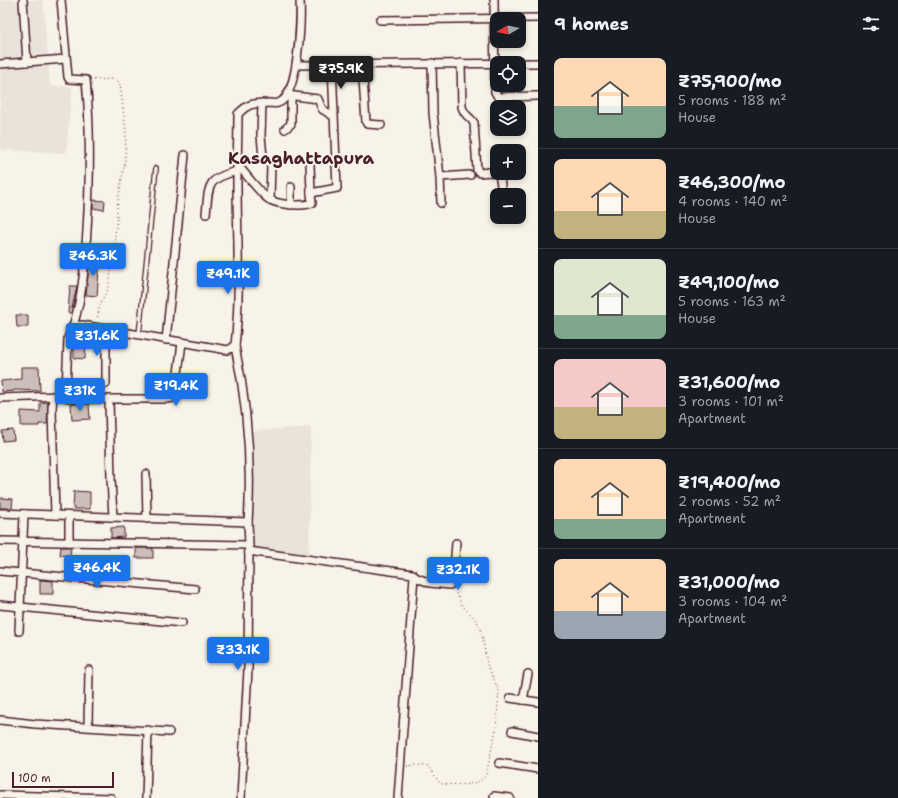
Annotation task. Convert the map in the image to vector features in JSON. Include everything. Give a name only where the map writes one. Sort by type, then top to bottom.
[{"type":"street","points":[[23,0],[27,62]]},
{"type":"street","points":[[55,515],[52,409],[57,396],[66,392],[68,339],[76,316],[84,274],[88,210],[89,116],[86,80],[69,79],[68,77],[61,0]]},
{"type":"street","points":[[285,129],[291,124],[289,95],[293,83],[299,44],[300,0]]},
{"type":"street","points":[[494,0],[494,12]]},
{"type":"street","points":[[380,20],[490,18]]},
{"type":"street","points":[[526,18],[538,18]]},
{"type":"street","points":[[0,64],[66,59]]},
{"type":"street","points":[[432,63],[433,113],[440,177],[441,202]]},
{"type":"street","points":[[461,63],[462,107],[464,113],[472,119],[474,123],[477,170],[480,173],[490,172],[499,174],[501,185]]},
{"type":"street","points":[[296,65],[490,63]]},
{"type":"street","points":[[526,63],[538,63]]},
{"type":"street","points":[[311,193],[337,188],[332,64]]},
{"type":"street","points":[[362,64],[366,124],[381,126]]},
{"type":"street","points":[[495,92],[498,97],[538,96]]},
{"type":"street","points":[[289,95],[318,99],[322,109],[333,116]]},
{"type":"street","points":[[241,798],[248,669],[249,501],[248,428],[240,369],[235,346],[238,314],[238,114],[248,105],[279,103],[289,95]]},
{"type":"street","points":[[262,104],[263,156],[271,165],[270,200]]},
{"type":"street","points":[[166,340],[185,155]]},
{"type":"street","points":[[237,168],[268,199],[291,205],[307,205],[312,204],[310,164]]},
{"type":"street","points":[[206,214],[208,191],[211,183],[237,168]]},
{"type":"street","points":[[440,177],[470,175]]},
{"type":"street","points":[[291,187],[291,205]]},
{"type":"street","points":[[73,326],[82,325],[96,327],[228,350],[235,346]]},
{"type":"street","points":[[106,329],[106,384]]},
{"type":"street","points":[[0,398],[57,396],[72,399],[108,400],[173,398],[175,395],[182,343]]},
{"type":"street","points":[[108,400],[113,517]]},
{"type":"street","points":[[146,474],[147,519]]},
{"type":"street","points":[[0,514],[248,522]]},
{"type":"street","points":[[19,631],[24,514]]},
{"type":"street","points":[[69,516],[69,542]]},
{"type":"street","points":[[0,541],[248,548],[413,574],[415,577],[443,585],[452,584],[456,543]]},
{"type":"street","points":[[0,571],[195,588]]},
{"type":"street","points":[[398,798],[415,577]]},
{"type":"street","points":[[0,605],[182,623]]},
{"type":"street","points":[[88,726],[89,670]]},
{"type":"street","points":[[523,700],[528,674]]},
{"type":"street","points":[[510,698],[538,702]]},
{"type":"street","points":[[0,720],[35,724],[169,732]]},
{"type":"street","points":[[146,798],[148,730]]},
{"type":"street","points":[[512,731],[538,736]]},
{"type":"street","points":[[499,763],[538,770]]},
{"type":"street","points":[[0,795],[111,798]]},
{"type":"street","points":[[494,796],[510,798]]},
{"type":"lane","points":[[139,335],[156,168]]},
{"type":"path","points":[[86,80],[113,79],[118,81],[120,85],[126,131],[125,161],[117,206],[117,218],[109,284],[100,304],[96,327]]},
{"type":"path","points":[[401,764],[405,767],[416,765],[428,766],[442,784],[476,783],[483,780],[486,775],[496,729],[499,691],[487,664],[481,630],[477,621],[462,605],[452,584]]},
{"type":"shaded area","points":[[0,0],[43,0],[50,86],[72,87],[66,153],[0,150]]},
{"type":"shaded area","points":[[311,427],[309,558],[253,548],[252,431]]},
{"type":"building","points":[[93,200],[105,201],[104,210],[93,208]]},
{"type":"building","points":[[90,257],[100,257],[97,296],[86,295]]},
{"type":"building","points":[[70,286],[77,286],[71,313],[68,313]]},
{"type":"building","points":[[16,315],[28,315],[28,327],[17,327]]},
{"type":"building","points":[[78,330],[92,332],[92,341],[86,340],[85,359],[74,358],[74,343],[77,343]]},
{"type":"building","points":[[21,367],[39,367],[40,391],[14,390],[2,392],[1,381],[21,379]]},
{"type":"building","points":[[48,402],[47,424],[39,424],[39,426],[21,426],[21,411],[40,412],[40,403]]},
{"type":"building","points":[[71,404],[89,404],[90,419],[72,420]]},
{"type":"building","points":[[13,430],[14,440],[3,441],[2,431]]},
{"type":"building","points":[[74,491],[90,492],[90,509],[73,509]]},
{"type":"building","points":[[0,498],[13,499],[12,508],[0,508]]},
{"type":"building","points":[[124,527],[124,537],[111,538],[111,528]]},
{"type":"building","points":[[61,547],[71,547],[70,556],[60,555]]},
{"type":"building","points":[[136,548],[153,548],[153,558],[136,558]]},
{"type":"building","points":[[40,580],[53,581],[53,594],[40,594]]},
{"type":"district","name":"Kasaghattapura","points":[[301,158]]}]
